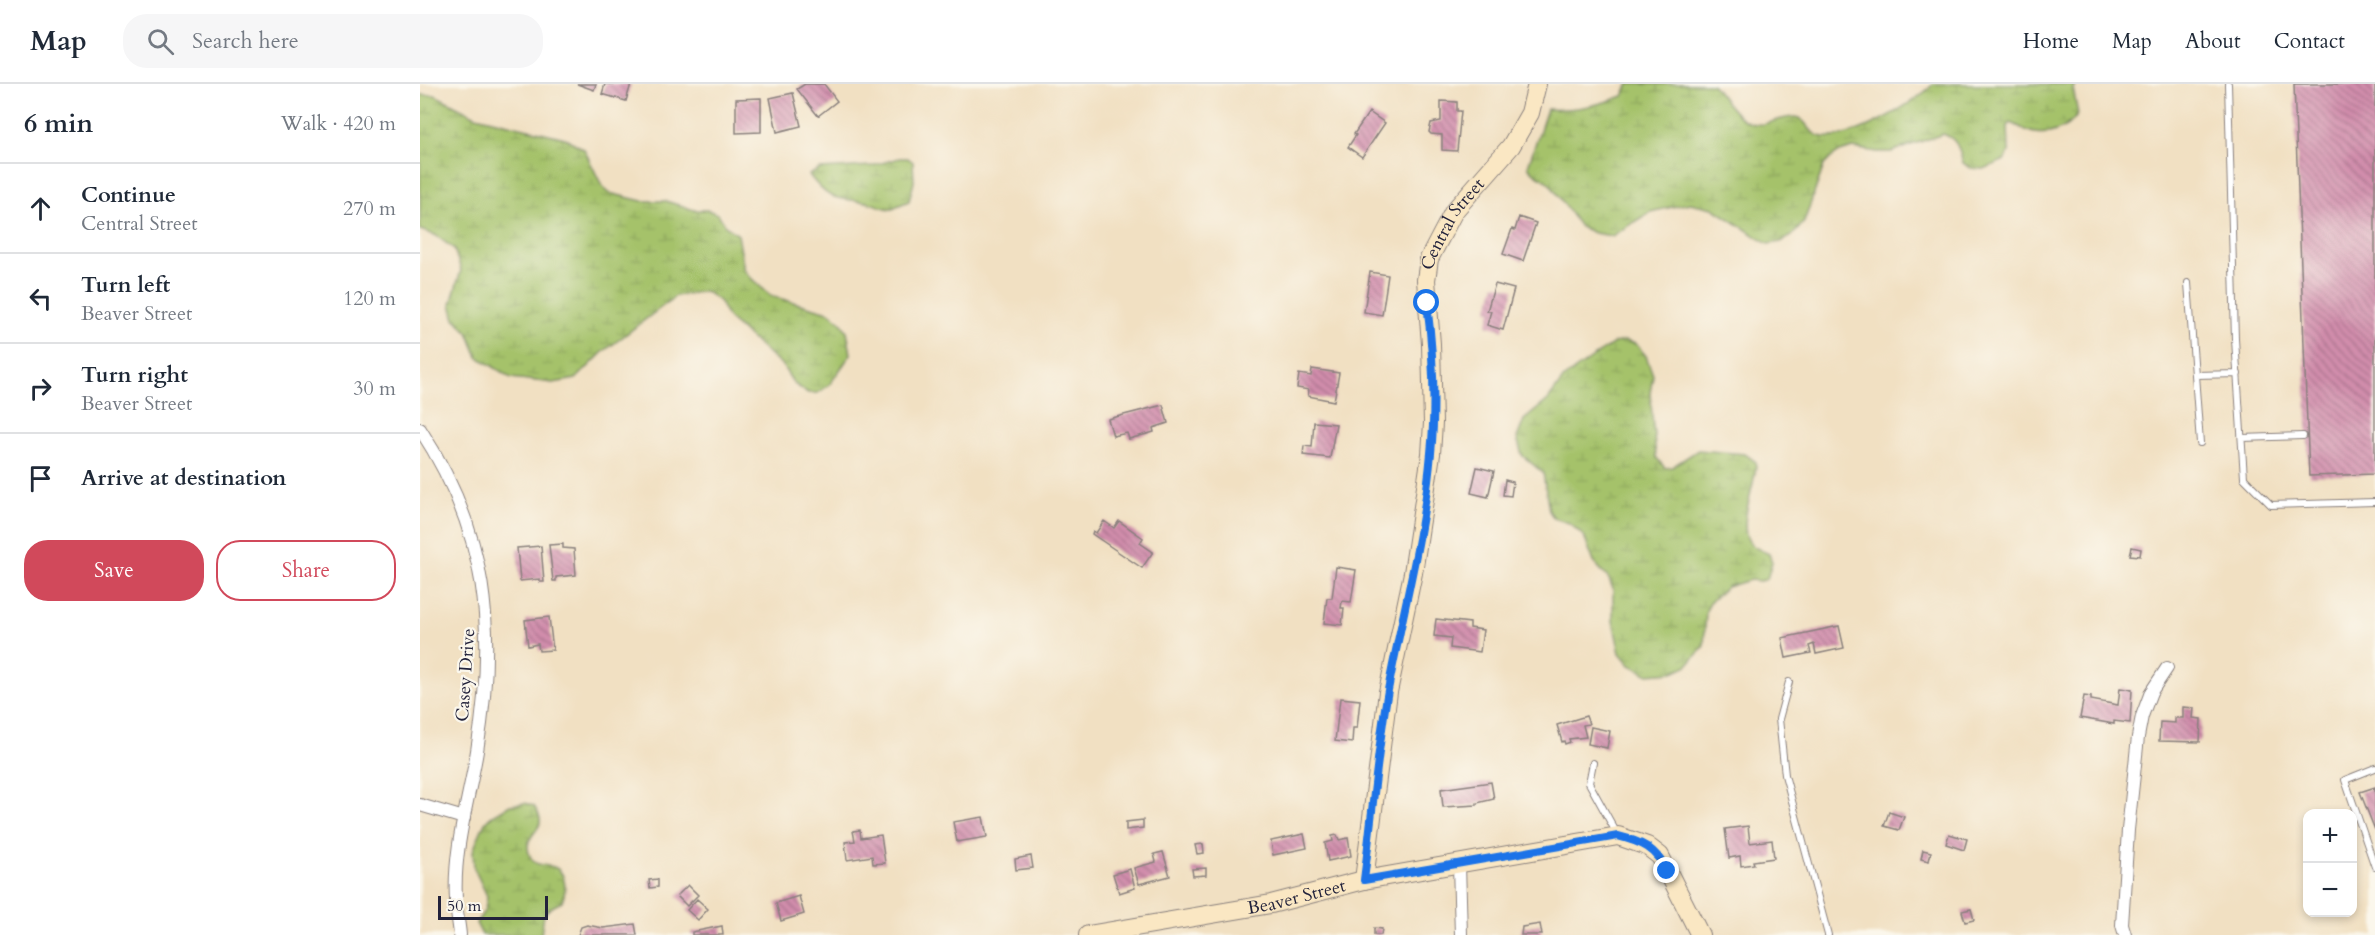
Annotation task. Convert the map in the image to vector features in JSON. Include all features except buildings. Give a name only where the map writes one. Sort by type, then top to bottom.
[{"type":"street","name":"Central Street","points":[[1364,880],[1388,692],[1413,573],[1431,454],[1433,423],[1431,344],[1426,280],[1429,259],[1454,211],[1511,146],[1530,112],[1537,84]]},
{"type":"street","name":"Casey Drive","points":[[420,429],[434,451],[471,533],[480,571],[487,621],[487,676],[477,749],[458,852],[455,898],[460,935]]},
{"type":"street","points":[[2124,935],[2122,924],[2128,830],[2138,737],[2142,716],[2151,692],[2167,668]]},
{"type":"street","points":[[420,805],[464,818]]},
{"type":"street","name":"Beaver Street","points":[[1088,935],[1271,904],[1364,880],[1618,836],[1647,846],[1660,856],[1700,935]]},
{"type":"street","points":[[1459,864],[1461,935]]},
{"type":"lane","points":[[2228,84],[2244,478],[2271,505],[2375,502]]},
{"type":"lane","points":[[2188,283],[2200,442]]},
{"type":"lane","points":[[2195,375],[2238,374]]},
{"type":"lane","points":[[2242,438],[2303,436]]},
{"type":"lane","points":[[1789,682],[1779,719],[1785,776],[1828,935]]},
{"type":"lane","points":[[1593,763],[1589,783],[1618,836]]},
{"type":"lane","points":[[2375,768],[2345,780],[2375,867]]},
{"type":"green space","points":[[1629,84],[1712,84],[1734,111],[1747,122],[1763,124],[1795,117],[1802,120],[1819,136],[1831,137],[1862,129],[1880,120],[1912,101],[1933,84],[2075,84],[2073,89],[2078,114],[2065,127],[2041,134],[2011,123],[2008,126],[2009,152],[2005,160],[1984,169],[1971,168],[1963,163],[1955,142],[1943,134],[1891,152],[1853,148],[1840,152],[1824,165],[1804,222],[1792,236],[1781,242],[1768,244],[1713,208],[1690,203],[1650,212],[1612,236],[1594,233],[1580,227],[1550,184],[1528,166],[1547,109],[1586,107],[1605,102],[1623,96]]},
{"type":"green space","points":[[420,95],[435,95],[476,116],[565,138],[584,149],[602,186],[609,193],[642,201],[666,201],[694,210],[707,210],[718,214],[725,225],[738,235],[744,270],[752,279],[771,296],[829,312],[847,331],[851,354],[830,384],[818,393],[808,393],[794,384],[782,365],[729,319],[719,301],[705,291],[676,296],[603,352],[576,379],[553,383],[511,378],[478,357],[468,332],[455,319],[451,304],[461,270],[454,249],[435,235],[420,230]]},
{"type":"green space","points":[[899,158],[908,158],[913,162],[914,182],[909,201],[890,209],[867,202],[835,198],[817,185],[809,175],[820,169],[872,166]]},
{"type":"green space","points":[[1625,341],[1636,344],[1646,356],[1653,375],[1650,393],[1656,457],[1665,468],[1672,467],[1698,450],[1745,454],[1756,462],[1745,528],[1747,538],[1752,545],[1769,554],[1772,562],[1767,579],[1750,580],[1727,587],[1710,602],[1706,611],[1704,646],[1688,665],[1673,672],[1647,674],[1630,665],[1620,653],[1613,621],[1613,589],[1609,579],[1594,562],[1584,536],[1569,523],[1554,518],[1549,511],[1543,473],[1522,455],[1517,438],[1524,420],[1548,400],[1564,378],[1614,343]]},
{"type":"green space","points":[[525,803],[534,806],[540,819],[540,824],[528,845],[528,851],[536,863],[560,871],[565,884],[562,902],[550,908],[545,914],[541,935],[482,935],[476,923],[485,910],[487,896],[474,868],[473,851],[485,822],[510,805]]},
{"type":"route","points":[[1427,303],[1431,344],[1433,423],[1431,454],[1413,573],[1382,729],[1364,880],[1598,837],[1618,836],[1647,846],[1660,856],[1667,871]]}]
